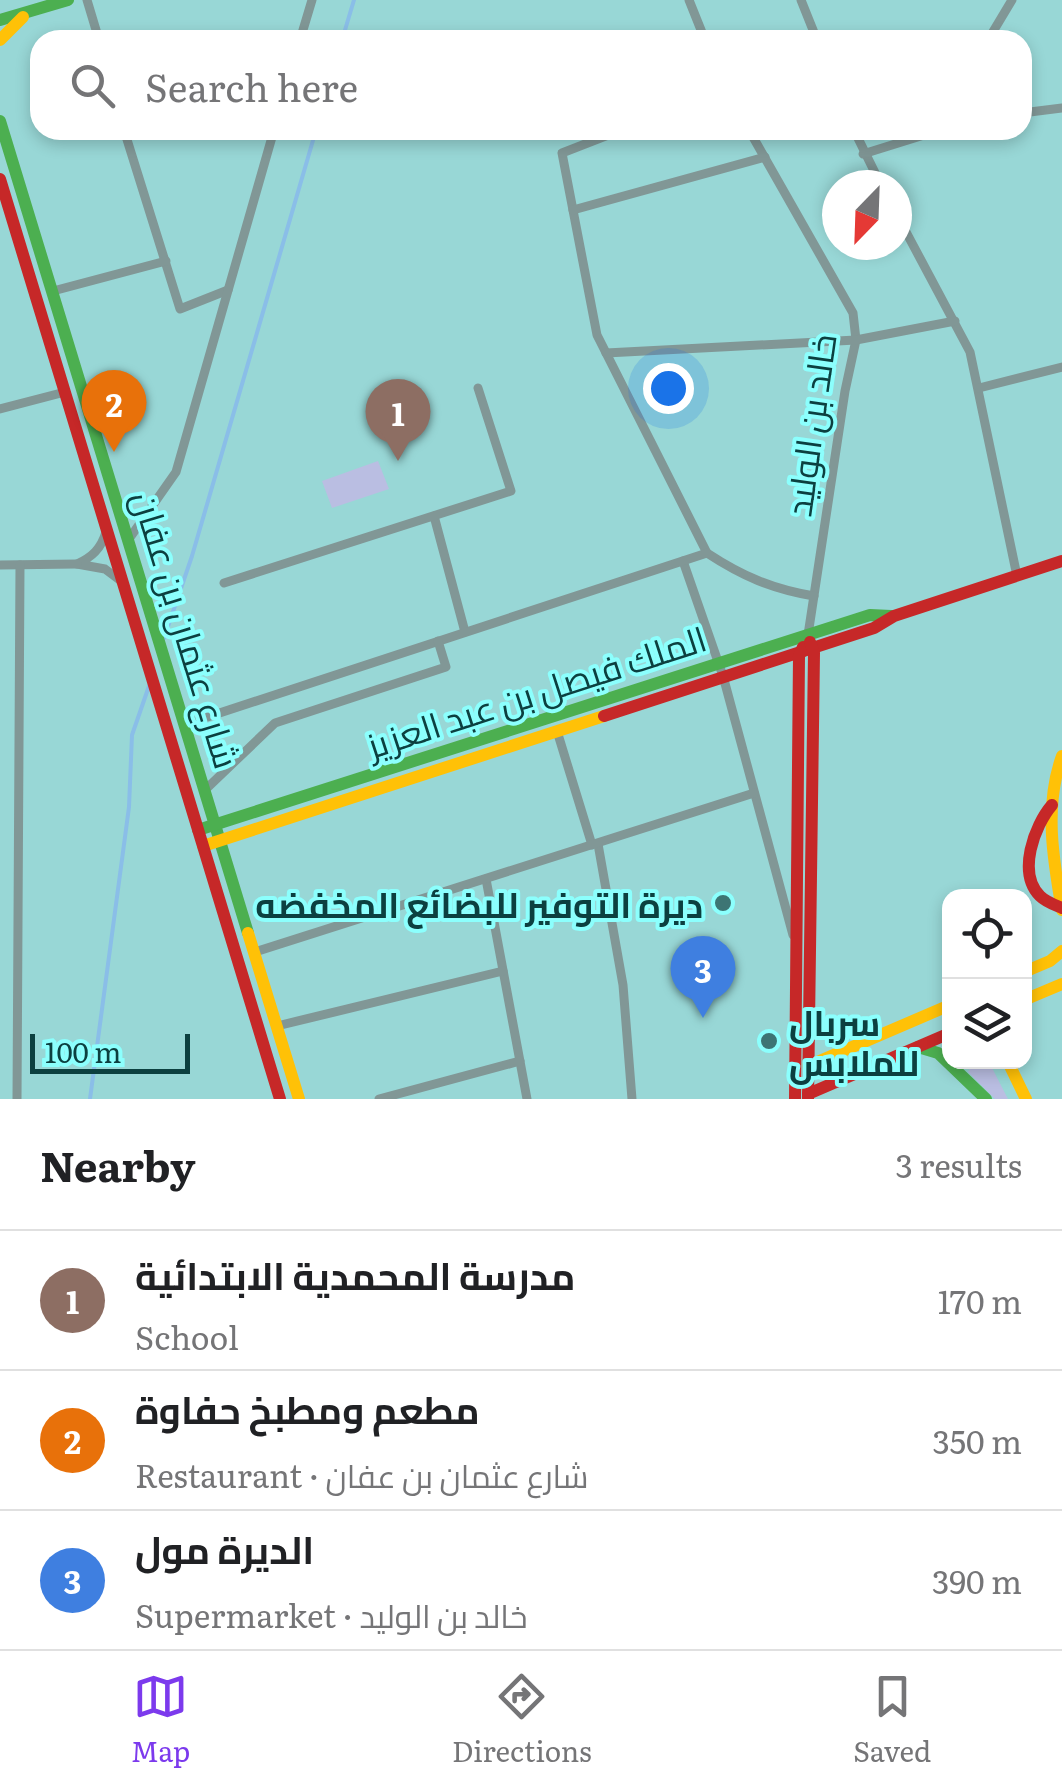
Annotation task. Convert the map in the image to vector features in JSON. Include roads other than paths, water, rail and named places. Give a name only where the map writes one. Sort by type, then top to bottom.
[{"type":"street","points":[[0,20],[68,0]]},
{"type":"street","points":[[86,0],[96,30]]},
{"type":"street","points":[[303,30],[312,0]]},
{"type":"street","points":[[689,0],[701,30]]},
{"type":"street","points":[[801,0],[813,30]]},
{"type":"street","points":[[994,30],[1012,0]]},
{"type":"street","points":[[0,40],[29,12]]},
{"type":"street","points":[[1032,112],[1062,108]]},
{"type":"street","name":"شارع عثمان بن عفان","points":[[0,121],[299,1099]]},
{"type":"street","points":[[127,140],[180,309],[228,290]]},
{"type":"street","points":[[129,539],[176,472],[271,140]]},
{"type":"street","points":[[594,140],[562,152],[597,335],[707,553],[738,574],[785,591],[814,596]]},
{"type":"street","name":"خالد بن الوليد","points":[[755,140],[854,313],[856,340],[807,645],[799,656],[795,942],[804,1097]]},
{"type":"street","points":[[858,140],[872,170]]},
{"type":"street","points":[[864,154],[908,140]]},
{"type":"street","points":[[573,210],[765,157]]},
{"type":"street","name":"شارع عثمان بن عفان","points":[[0,180],[280,1099]]},
{"type":"street","points":[[912,242],[970,352],[1017,576]]},
{"type":"street","points":[[52,291],[166,262]]},
{"type":"street","points":[[606,352],[856,340],[955,321]]},
{"type":"street","points":[[979,388],[1062,366]]},
{"type":"street","points":[[224,583],[512,491],[478,388]]},
{"type":"street","points":[[0,410],[65,392]]},
{"type":"street","points":[[434,516],[465,632]]},
{"type":"street","points":[[77,564],[96,552],[106,530]]},
{"type":"street","points":[[186,724],[707,553]]},
{"type":"street","points":[[683,561],[721,670],[795,942]]},
{"type":"street","name":"الملك فيصل بن عبد العزيز","points":[[198,830],[721,670],[874,628],[894,616],[1062,561]]},
{"type":"street","points":[[16,1099],[20,564]]},
{"type":"street","points":[[0,565],[77,564],[105,568],[123,584]]},
{"type":"street","points":[[206,789],[275,723],[446,666],[438,641]]},
{"type":"street","name":"خالد بن الوليد","points":[[804,1097],[808,1066],[814,653],[807,645]]},
{"type":"street","name":"الملك فيصل بن عبد العزيز","points":[[202,846],[557,730],[721,670]]},
{"type":"street","points":[[557,730],[595,844],[623,985],[632,1099]]},
{"type":"street","points":[[1062,756],[1052,794],[1052,838],[1062,909]]},
{"type":"street","points":[[255,952],[754,793]]},
{"type":"street","points":[[1052,805],[1035,832],[1031,867],[1037,893],[1062,909]]},
{"type":"street","points":[[486,879],[527,1099]]},
{"type":"street","points":[[1032,969],[1062,952]]},
{"type":"street","points":[[278,1026],[503,971]]},
{"type":"street","points":[[1032,997],[1062,984]]},
{"type":"street","points":[[808,1066],[942,1007]]},
{"type":"street","points":[[804,1097],[942,1036]]},
{"type":"street","points":[[915,1048],[938,1053],[986,1099]]},
{"type":"street","points":[[378,1099],[520,1061]]},
{"type":"street","points":[[966,1069],[967,1080]]},
{"type":"street","points":[[1011,1069],[1026,1099]]},
{"type":"waterway","points":[[345,30],[354,0]]},
{"type":"waterway","points":[[164,638],[192,556],[313,140]]},
{"type":"waterway","points":[[90,1099],[129,807],[132,735],[149,686]]},
{"type":"place","name":"مطعم ومطبخ حفاوة","points":[[114,452]]},
{"type":"place","name":"مدرسة المحمدية الابتدائية","points":[[398,461]]},
{"type":"place","name":"ديرة التوفير للبضائع المخفضه","points":[[723,903]]},
{"type":"place","name":"الديرة مول","points":[[703,1018]]},
{"type":"place","name":"سربال للملابس","points":[[769,1041]]}]
